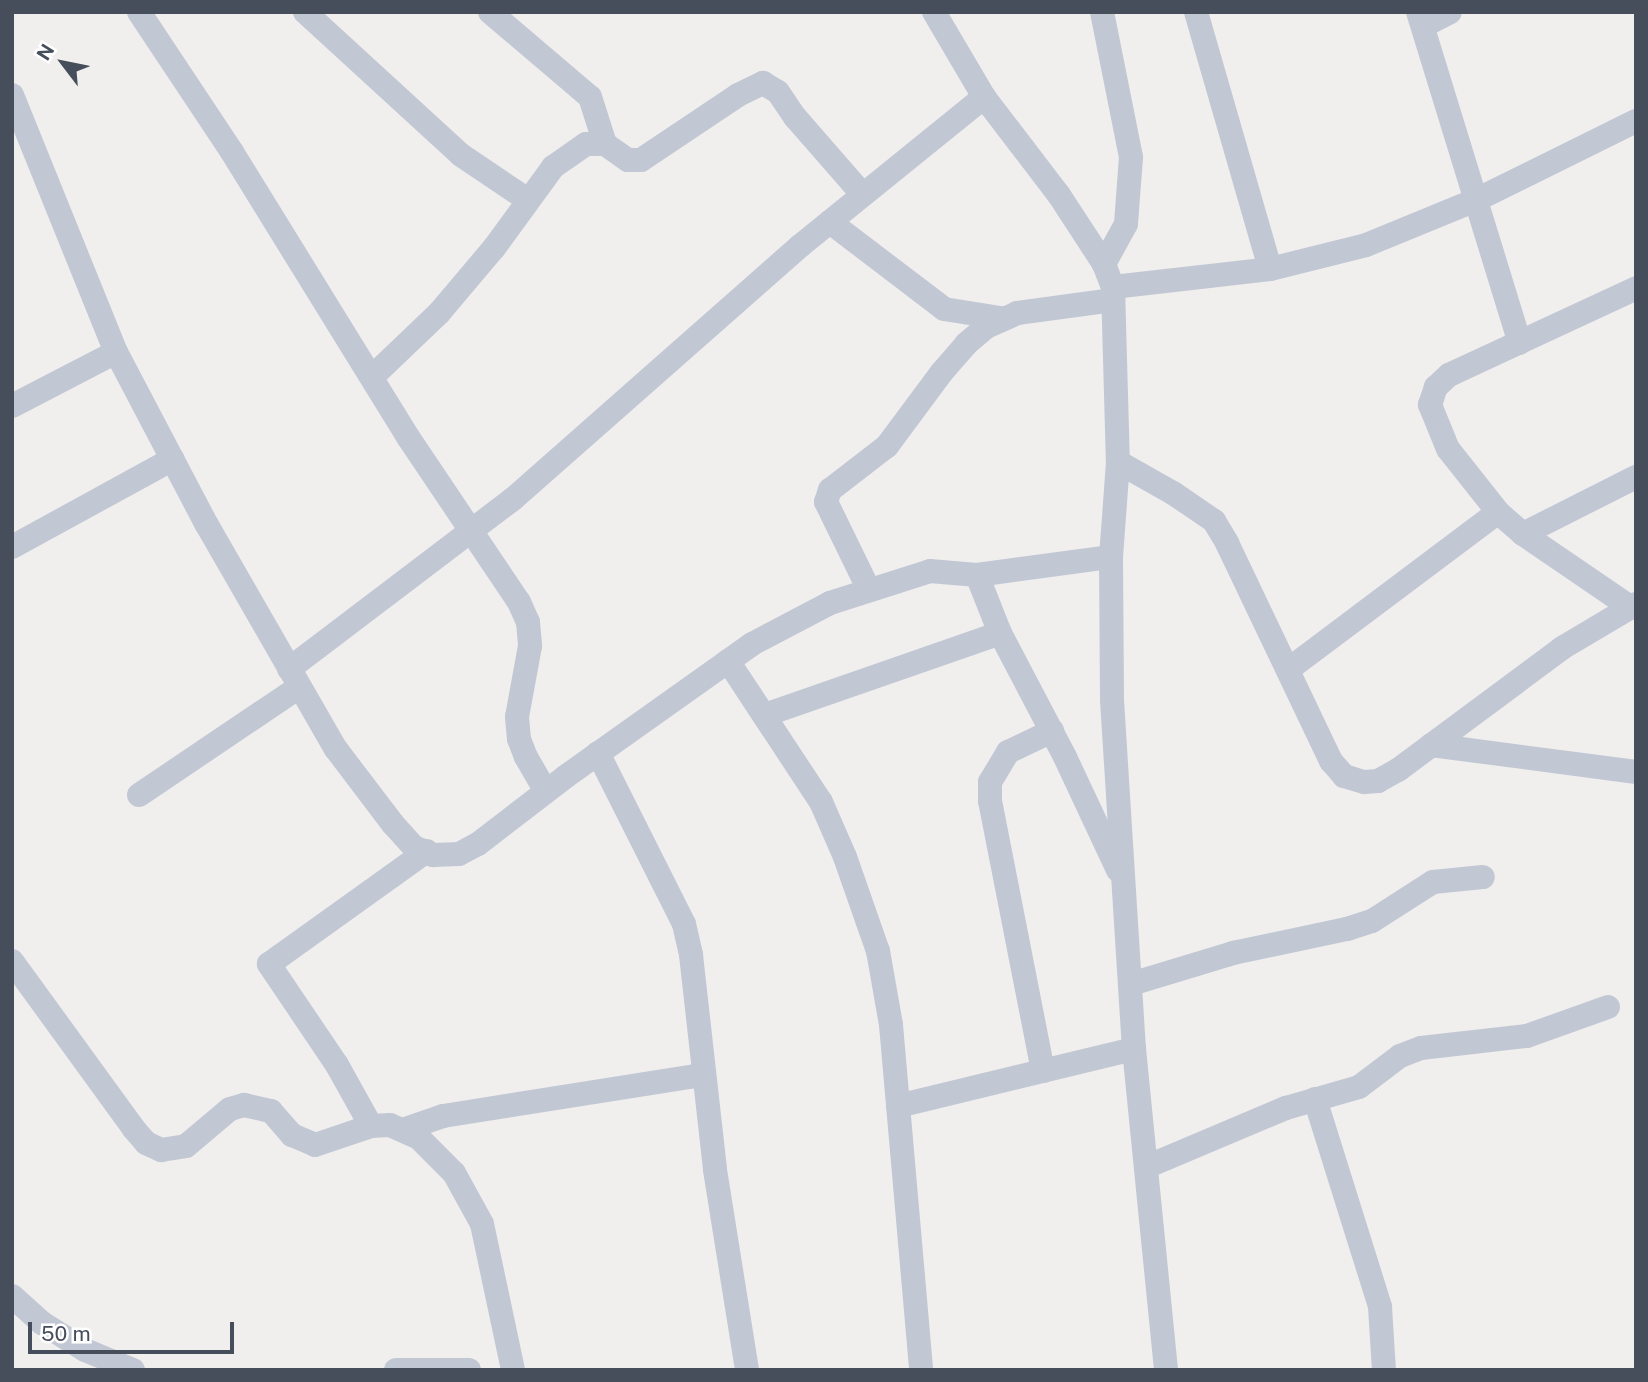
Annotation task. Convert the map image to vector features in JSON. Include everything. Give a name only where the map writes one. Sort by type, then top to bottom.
[{"type":"street","points":[[139,12],[232,152],[471,532],[519,602],[528,622],[530,646],[517,717],[519,739],[546,791]]},
{"type":"street","points":[[305,12],[461,155],[528,200]]},
{"type":"street","points":[[490,12],[590,97],[605,145]]},
{"type":"street","points":[[934,12],[984,97],[1059,195],[1104,264],[1113,294],[1118,462],[1111,557],[1112,701],[1126,886],[1134,1049],[1166,1370]]},
{"type":"street","points":[[1102,12],[1131,157],[1126,224],[1104,264]]},
{"type":"street","points":[[1196,12],[1270,269]]},
{"type":"street","points":[[1450,12],[1420,19],[1478,199],[1520,343]]},
{"type":"street","points":[[372,377],[439,313],[494,248],[539,183],[567,154],[586,144],[605,145],[628,160],[641,160],[737,94],[762,83],[778,92],[795,117],[863,195]]},
{"type":"street","points":[[12,95],[116,352],[294,678],[336,749],[393,824],[414,847],[433,855],[459,854],[478,845],[598,752],[727,661],[752,644],[830,603],[930,571],[977,575],[1111,557]]},
{"type":"street","points":[[139,795],[294,678],[513,499],[830,222],[984,97]]},
{"type":"street","points":[[830,222],[944,309],[1000,318],[1113,294],[1270,269],[1366,245],[1478,199],[1636,121]]},
{"type":"street","points":[[1118,462],[1173,493],[1213,521],[1289,669],[1331,761],[1344,776],[1364,782],[1378,781],[1562,648],[1633,606],[1523,534],[1498,512],[1448,449],[1430,405],[1436,387],[1448,375],[1636,288]]},
{"type":"street","points":[[869,590],[826,502],[830,491],[887,446],[966,344],[1000,318]]},
{"type":"street","points":[[12,406],[116,352]]},
{"type":"street","points":[[12,547],[173,459]]},
{"type":"street","points":[[1523,534],[1636,477]]},
{"type":"street","points":[[1289,669],[1498,512]]},
{"type":"street","points":[[977,575],[1000,633],[1052,731],[1126,886]]},
{"type":"street","points":[[765,715],[1000,633]]},
{"type":"street","points":[[727,661],[821,803],[845,856],[878,951],[891,1025],[921,1370]]},
{"type":"street","points":[[1042,1071],[990,800],[989,782],[1008,752],[1052,731]]},
{"type":"street","points":[[1431,745],[1636,772]]},
{"type":"street","points":[[598,752],[684,924],[691,955],[716,1182],[747,1370]]},
{"type":"street","points":[[371,1126],[337,1065],[269,964],[427,851]]},
{"type":"street","points":[[1131,984],[1233,953],[1347,929],[1372,921],[1433,882],[1483,877]]},
{"type":"street","points":[[12,961],[146,1143],[161,1150],[186,1146],[230,1110],[244,1105],[271,1111],[292,1135],[315,1145],[371,1126],[405,1129],[443,1116],[703,1075]]},
{"type":"street","points":[[1146,1167],[1286,1108],[1359,1087],[1400,1056],[1421,1048],[1527,1036],[1608,1007]]},
{"type":"street","points":[[898,1106],[1134,1049]]},
{"type":"street","points":[[1315,1099],[1380,1307],[1384,1370]]},
{"type":"street","points":[[405,1129],[419,1138],[454,1173],[482,1224],[513,1370]]},
{"type":"street","points":[[12,1296],[42,1323],[122,1368]]},
{"type":"street","points":[[397,1370],[469,1370]]}]
